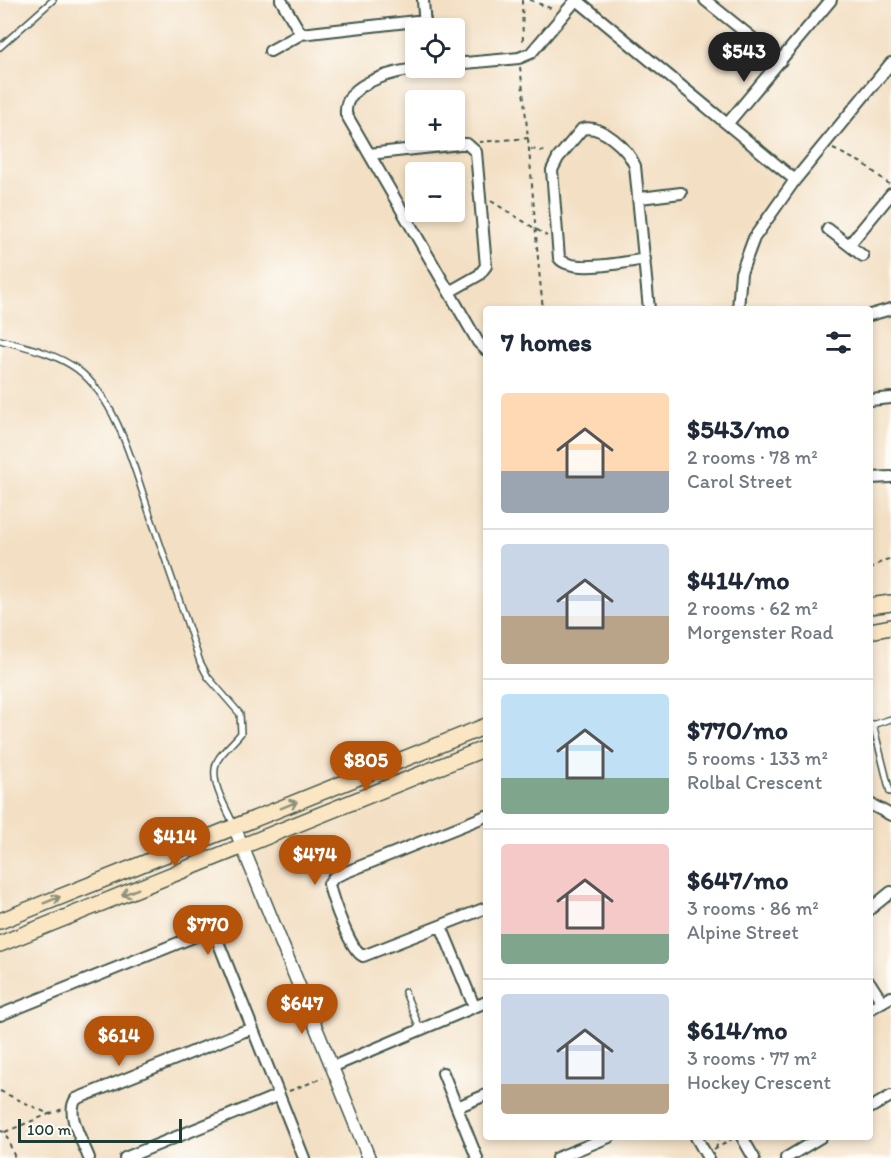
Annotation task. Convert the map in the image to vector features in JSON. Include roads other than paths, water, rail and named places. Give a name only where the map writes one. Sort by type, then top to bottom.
[{"type":"main road","points":[[873,606],[891,603]]},
{"type":"main road","points":[[873,630],[891,627]]},
{"type":"main road","points":[[0,921],[483,727]]},
{"type":"main road","points":[[0,944],[483,749]]},
{"type":"street","points":[[281,0],[301,34]]},
{"type":"street","points":[[423,0],[424,18]]},
{"type":"street","points":[[465,63],[519,58],[531,53],[576,0],[795,180]]},
{"type":"street","points":[[705,0],[781,61]]},
{"type":"street","points":[[728,123],[831,0]]},
{"type":"street","points":[[270,51],[301,34],[405,26]]},
{"type":"street","points":[[738,306],[741,273],[754,238],[795,180],[891,63]]},
{"type":"street","points":[[405,70],[390,72],[350,95],[345,107],[346,114],[448,292],[483,347]]},
{"type":"street","points":[[645,259],[571,267],[559,258],[551,179],[558,158],[585,128],[594,128],[608,135],[631,156],[635,166],[640,198],[650,306]]},
{"type":"street","points":[[369,154],[460,144],[472,148],[479,159],[486,267],[478,275],[448,292]]},
{"type":"street","points":[[640,198],[681,193]]},
{"type":"street","points":[[849,245],[891,194]]},
{"type":"street","points":[[828,229],[863,256]]},
{"type":"street","points":[[873,314],[891,309]]},
{"type":"street","points":[[873,400],[891,398]]},
{"type":"street","points":[[873,478],[891,477]]},
{"type":"street","points":[[873,807],[891,815]]},
{"type":"street","points":[[483,817],[334,877],[330,882],[330,888],[350,941],[360,955],[374,953],[483,909]]},
{"type":"street","points":[[234,826],[369,1158]]},
{"type":"street","points":[[873,907],[891,892]]},
{"type":"street","points":[[207,915],[281,1094],[304,1158]]},
{"type":"street","points":[[441,926],[474,1006]]},
{"type":"street","points":[[0,1015],[213,929]]},
{"type":"street","points":[[873,986],[886,999],[873,1007]]},
{"type":"street","points":[[332,1067],[483,1003]]},
{"type":"street","points":[[89,1158],[72,1114],[72,1106],[76,1100],[252,1028]]},
{"type":"street","points":[[443,1073],[477,1158]]},
{"type":"street","points":[[125,1158],[281,1094]]},
{"type":"street","points":[[457,1107],[483,1096]]},
{"type":"street","points":[[873,1106],[891,1096]]},
{"type":"street","points":[[557,1158],[602,1140]]},
{"type":"street","points":[[698,1140],[707,1157]]},
{"type":"street","points":[[744,1140],[754,1158]]},
{"type":"street","points":[[786,1158],[816,1140]]},
{"type":"lane","points":[[0,47],[54,0]]},
{"type":"lane","points":[[0,340],[39,351],[76,368],[96,390],[120,433],[140,478],[200,662],[208,677],[240,714],[240,733],[220,756],[215,770],[216,783],[234,826]]},
{"type":"lane","points":[[873,725],[891,719]]},
{"type":"lane","points":[[873,729],[890,792]]},
{"type":"lane","points":[[405,992],[420,1031]]}]
